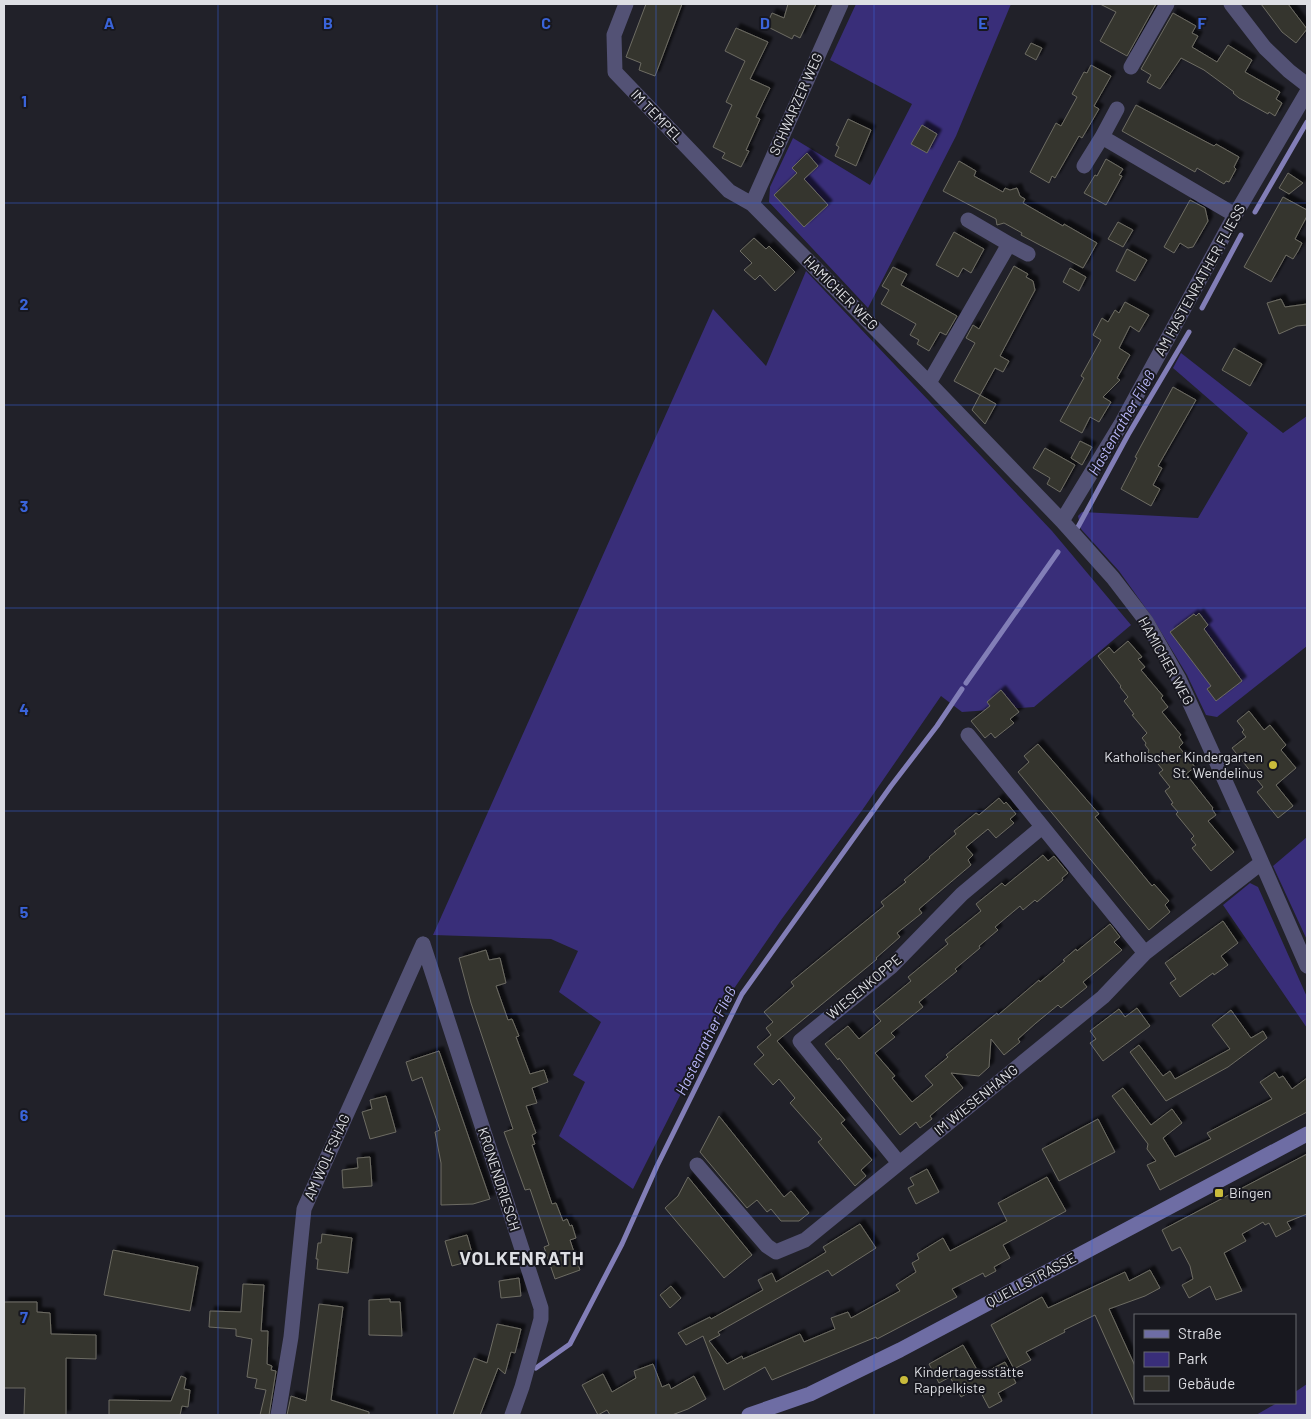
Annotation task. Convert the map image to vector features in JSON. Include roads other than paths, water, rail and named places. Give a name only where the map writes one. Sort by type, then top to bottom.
[{"type":"main road","name":"QUELLSTRASSE","points":[[749,1415],[810,1394],[900,1350],[1307,1134]]},
{"type":"street","name":"IM TEMPEL","points":[[626,4],[614,35],[614,72],[729,191],[752,204]]},
{"type":"street","name":"SCHWARZER WEG","points":[[752,204],[841,4]]},
{"type":"street","points":[[1131,67],[1167,4]]},
{"type":"street","points":[[1231,4],[1264,48],[1307,85]]},
{"type":"street","name":"AM HASTENRATHER FLIESS","points":[[1062,521],[1121,424],[1235,215],[1307,92]]},
{"type":"street","points":[[1084,166],[1117,109]]},
{"type":"street","points":[[1102,137],[1235,215]]},
{"type":"street","name":"HAMICHER WEG","points":[[752,204],[1062,521],[1113,578],[1146,621],[1179,679],[1307,966]]},
{"type":"street","points":[[968,220],[1028,254]]},
{"type":"street","points":[[929,383],[1010,244]]},
{"type":"street","points":[[968,735],[1145,954]]},
{"type":"street","name":"WIESENKOPPE","points":[[899,1163],[800,1041],[891,966],[962,894],[1042,827]]},
{"type":"street","name":"IM WIESENHANG","points":[[697,1165],[767,1246],[776,1252],[805,1240],[1103,997],[1145,954],[1261,863]]},
{"type":"street","name":"AM WOLFSHAG","points":[[278,1415],[290,1337],[304,1209],[423,944]]},
{"type":"street","name":"KRONENDRIESCH","points":[[423,944],[541,1308],[541,1319],[512,1415]]},
{"type":"waterway","name":"Hastenrather Fließ","points":[[1255,212],[1307,122]]},
{"type":"waterway","name":"Hastenrather Fließ","points":[[1202,308],[1241,235]]},
{"type":"waterway","name":"Hastenrather Fließ","points":[[1078,527],[1128,435],[1189,332]]},
{"type":"waterway","name":"Hastenrather Fließ","points":[[966,683],[1058,552]]},
{"type":"waterway","name":"Hastenrather Fließ","points":[[536,1368],[570,1344],[622,1244],[657,1166],[742,994],[962,689]]},
{"type":"place","name":"Katholischer Kindergarten St. Wendelinus","points":[[1273,765]]},
{"type":"place","name":"Bingen","points":[[1219,1193]]},
{"type":"place","name":"Kindertagesstätte Rappelkiste","points":[[904,1380]]},
{"type":"district","name":"VOLKENRATH","points":[[522,1258]]}]
